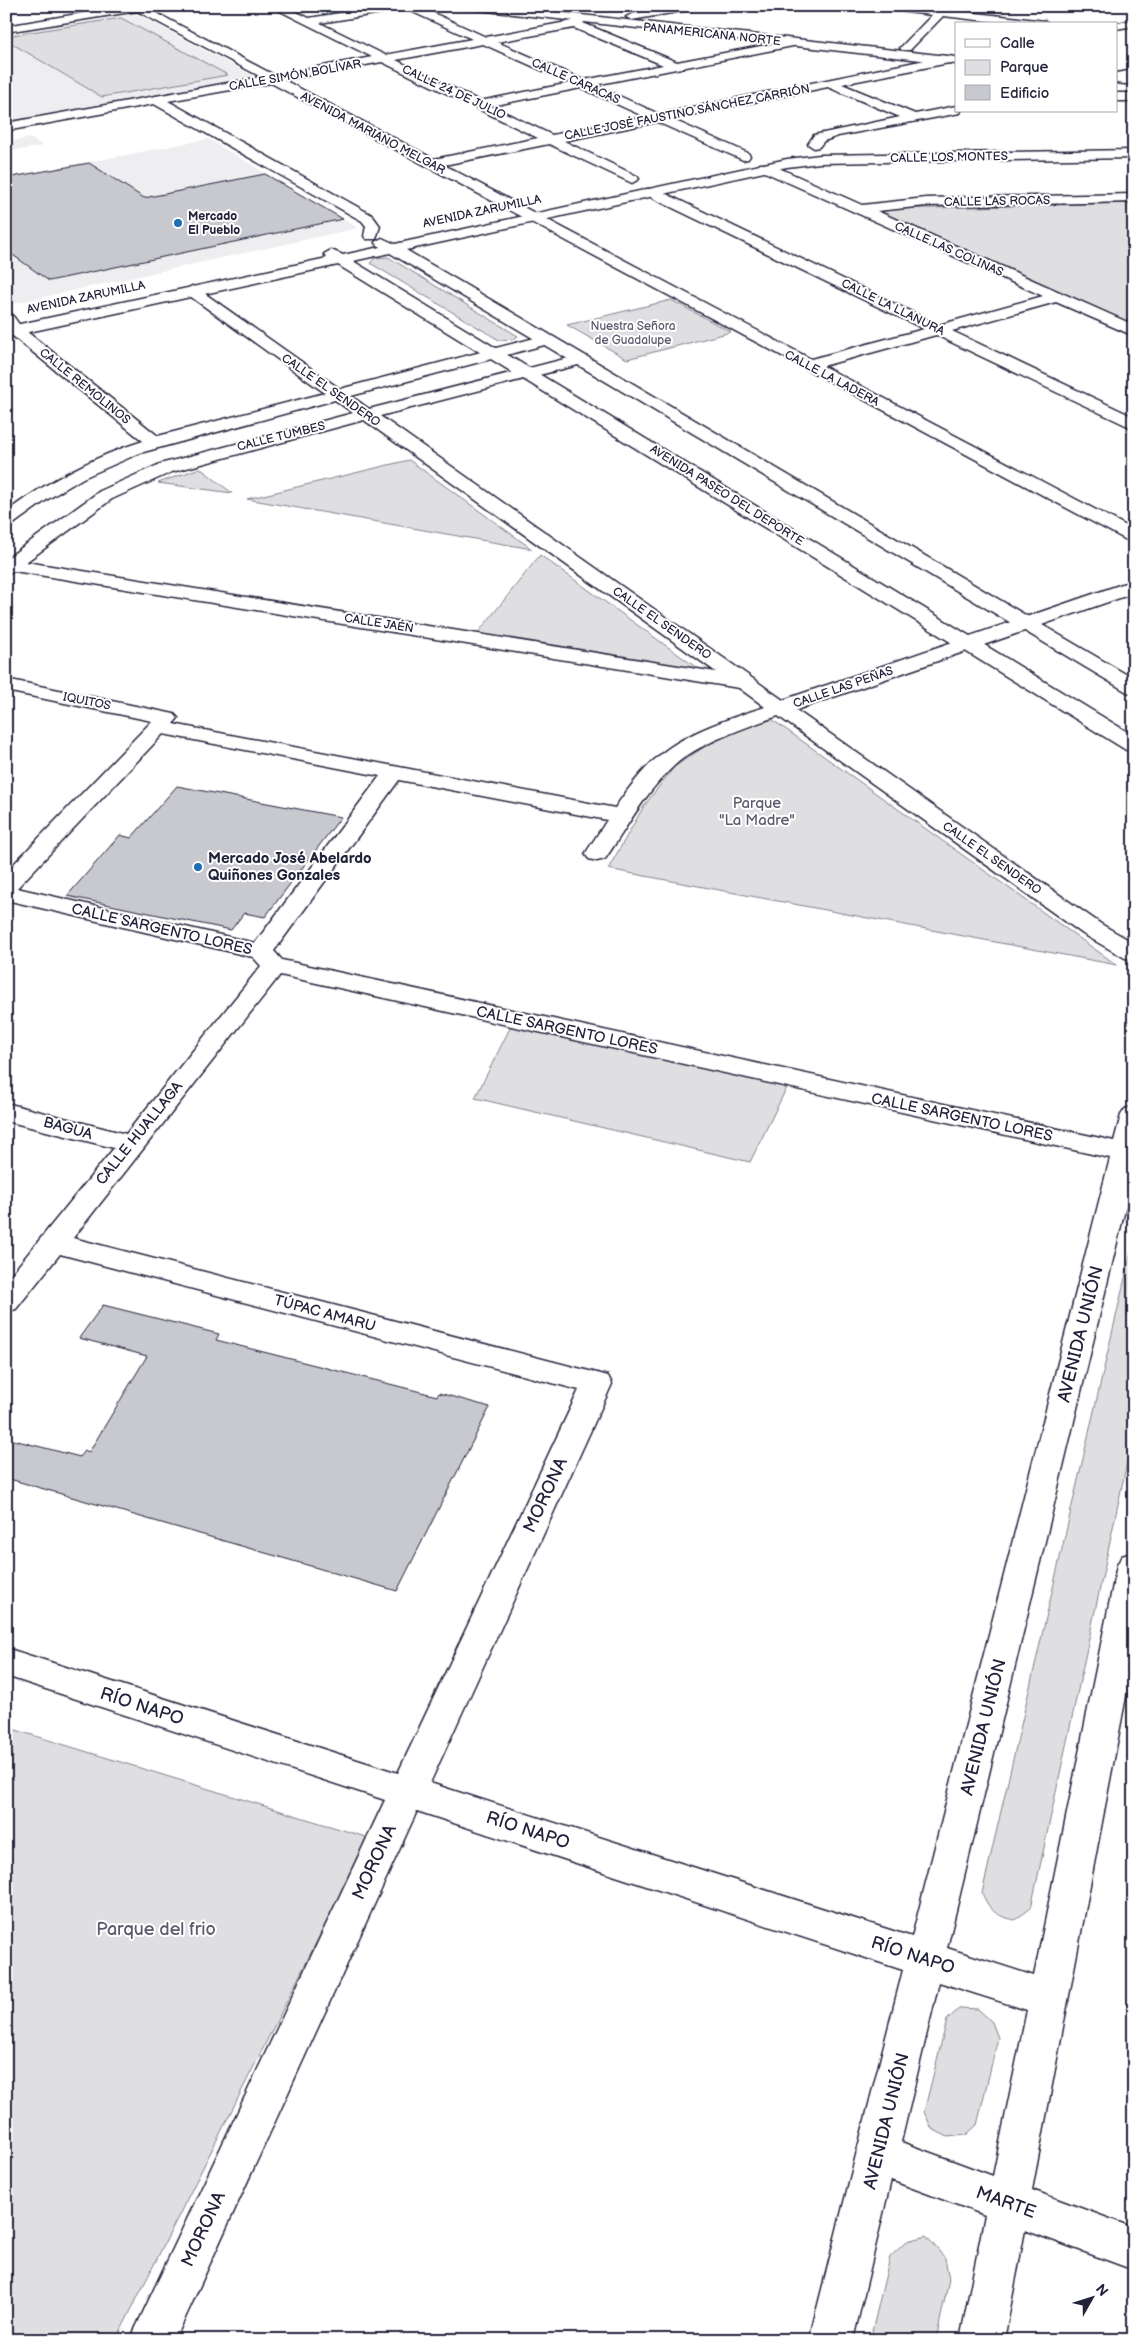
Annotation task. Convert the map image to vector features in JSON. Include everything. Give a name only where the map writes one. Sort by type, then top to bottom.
[{"type":"main road","name":"CALLE 24 DE JULIO","points":[[275,6],[550,139],[637,178],[613,183]]},
{"type":"main road","points":[[308,22],[407,6]]},
{"type":"main road","name":"CALLE CARACAS","points":[[407,6],[657,118],[748,155],[715,162]]},
{"type":"main road","name":"PANAMERICANA NORTE","points":[[469,6],[579,22],[950,60]]},
{"type":"main road","name":"PANAMERICANA NORTE","points":[[531,6],[955,54]]},
{"type":"main road","points":[[632,18],[694,6]]},
{"type":"main road","points":[[881,6],[944,9],[1032,22]]},
{"type":"main road","points":[[6,29],[141,7]]},
{"type":"main road","name":"AVENIDA MARIANO MELGAR","points":[[141,7],[530,218]]},
{"type":"main road","points":[[906,48],[944,9]]},
{"type":"main road","points":[[579,22],[676,66]]},
{"type":"main road","name":"CALLE SIMÓN BOLÍVAR","points":[[6,127],[579,22]]},
{"type":"main road","points":[[1118,26],[1134,23]]},
{"type":"main road","points":[[480,104],[793,43]]},
{"type":"main road","name":"CALLE JOSÉ FAUSTINO SÁNCHEZ CARRIÓN","points":[[430,164],[950,60]]},
{"type":"main road","points":[[1118,70],[1134,73]]},
{"type":"main road","points":[[1118,77],[1134,73]]},
{"type":"main road","points":[[1118,78],[1134,80]]},
{"type":"main road","points":[[828,83],[914,118]]},
{"type":"main road","points":[[1118,97],[1134,97]]},
{"type":"main road","points":[[156,100],[367,218],[373,226],[371,236]]},
{"type":"main road","points":[[814,144],[820,138],[836,133],[955,110]]},
{"type":"main road","points":[[798,146],[854,143]]},
{"type":"main road","name":"CALLE LOS MONTES","points":[[765,167],[820,159],[1134,154]]},
{"type":"main road","name":"AVENIDA ZARUMILLA","points":[[10,321],[192,291],[338,251],[391,240],[530,218],[765,167]]},
{"type":"main road","name":"CALLE LAS COLINAS","points":[[765,167],[1134,331]]},
{"type":"main road","name":"CALLE LA LLANURA","points":[[650,192],[1134,424]]},
{"type":"main road","name":"CALLE LAS ROCAS","points":[[861,210],[926,202],[1134,198]]},
{"type":"main road","name":"AVENIDA ZARUMILLA","points":[[488,210],[526,201]]},
{"type":"main road","name":"CALLE LA LADERA","points":[[530,218],[1134,538]]},
{"type":"main road","points":[[354,240],[371,236],[391,240],[546,340],[1134,688]]},
{"type":"main road","name":"AVENIDA PASEO DEL DEPORTE","points":[[320,247],[338,251],[495,353],[1134,745]]},
{"type":"main road","name":"CALLE EL SENDERO","points":[[192,291],[1084,923],[1134,953]]},
{"type":"main road","points":[[808,365],[1058,297]]},
{"type":"main road","name":"CALLE REMOLINOS","points":[[10,321],[155,442]]},
{"type":"main road","name":"CALLE TUMBES","points":[[6,521],[73,475],[121,453],[155,442],[546,340]]},
{"type":"main road","name":"CALLE TUMBES","points":[[8,567],[82,511],[132,482],[166,468],[205,456],[580,360]]},
{"type":"main road","points":[[1097,518],[1134,517]]},
{"type":"main road","name":"CALLE JAÉN","points":[[8,567],[471,638],[747,684]]},
{"type":"main road","name":"CALLE LAS PEÑAS","points":[[597,854],[632,800],[668,759],[697,742],[735,724],[1134,586]]},
{"type":"main road","name":"IQUITOS","points":[[6,685],[163,722],[394,772],[622,816]]},
{"type":"main road","points":[[6,886],[163,722]]},
{"type":"main road","name":"CALLE HUALLAGA","points":[[6,1302],[130,1144],[267,959],[394,772]]},
{"type":"main road","name":"CALLE SARGENTO LORES","points":[[6,893],[267,959],[1129,1153]]},
{"type":"main road","name":"BAGUA","points":[[6,1112],[130,1144]]},
{"type":"main road","name":"AVENIDA UNIÓN","points":[[831,2340],[1129,1153],[1134,1114]]},
{"type":"main road","name":"TÚPAC AMARU","points":[[52,1242],[597,1384]]},
{"type":"main road","name":"MORONA","points":[[152,2340],[597,1384]]},
{"type":"main road","points":[[982,2340],[1134,1565]]},
{"type":"main road","name":"RÍO NAPO","points":[[6,1662],[1049,1999]]},
{"type":"main road","name":"MARTE","points":[[878,2154],[1134,2249]]},
{"type":"shaded area","points":[[131,11],[257,78],[6,123],[6,33]]},
{"type":"shaded area","points":[[30,138],[43,146],[6,152],[6,142]]},
{"type":"shaded area","name":"Mercado El Pueblo","points":[[208,139],[358,228],[12,304],[6,299],[6,178]]},
{"type":"green space","points":[[121,18],[228,75],[102,97],[6,40],[6,36]]},
{"type":"green space","points":[[1134,203],[1134,325],[882,212],[893,209]]},
{"type":"green space","points":[[388,257],[518,336],[514,339],[499,340],[370,263],[375,258]]},
{"type":"green space","name":"Nuestra Señora de Guadalupe","points":[[671,300],[731,332],[627,359],[567,325]]},
{"type":"green space","points":[[409,460],[532,549],[247,499]]},
{"type":"green space","points":[[200,468],[232,493],[158,483]]},
{"type":"green space","points":[[540,555],[711,678],[473,639]]},
{"type":"green space","name":"Parque \"La Madre\"","points":[[770,718],[1117,965],[608,869],[644,806],[674,767],[710,743],[734,731]]},
{"type":"green space","points":[[511,1026],[789,1083],[750,1162],[475,1098]]},
{"type":"green space","points":[[1134,1239],[1134,1430],[1031,1908],[1015,1920],[994,1912],[982,1893]]},
{"type":"green space","name":"Parque del frio","points":[[6,1727],[369,1838],[116,2340],[6,2340]]},
{"type":"green space","points":[[960,2008],[978,2009],[992,2022],[998,2038],[977,2125],[966,2135],[948,2137],[932,2129],[924,2112],[947,2020]]},
{"type":"green space","points":[[926,2236],[945,2258],[949,2279],[936,2340],[870,2340],[890,2257],[907,2241]]},
{"type":"building","name":"Mercado El Pueblo","points":[[89,163],[144,198],[265,174],[343,219],[49,281],[6,250],[6,178]]},
{"type":"building","name":"Mercado José Abelardo Quiñones Gonzales","points":[[177,786],[341,817],[265,917],[244,913],[231,930],[67,896],[120,835],[131,838]]},
{"type":"building","points":[[103,1305],[219,1334],[216,1340],[437,1396],[439,1393],[490,1407],[397,1591],[6,1478],[6,1438],[80,1457],[84,1450],[89,1452],[147,1356],[79,1338]]},
{"type":"place","name":"Mercado El Pueblo","points":[[178,223]]},
{"type":"place","name":"Mercado José Abelardo Quiñones Gonzales","points":[[198,867]]}]
